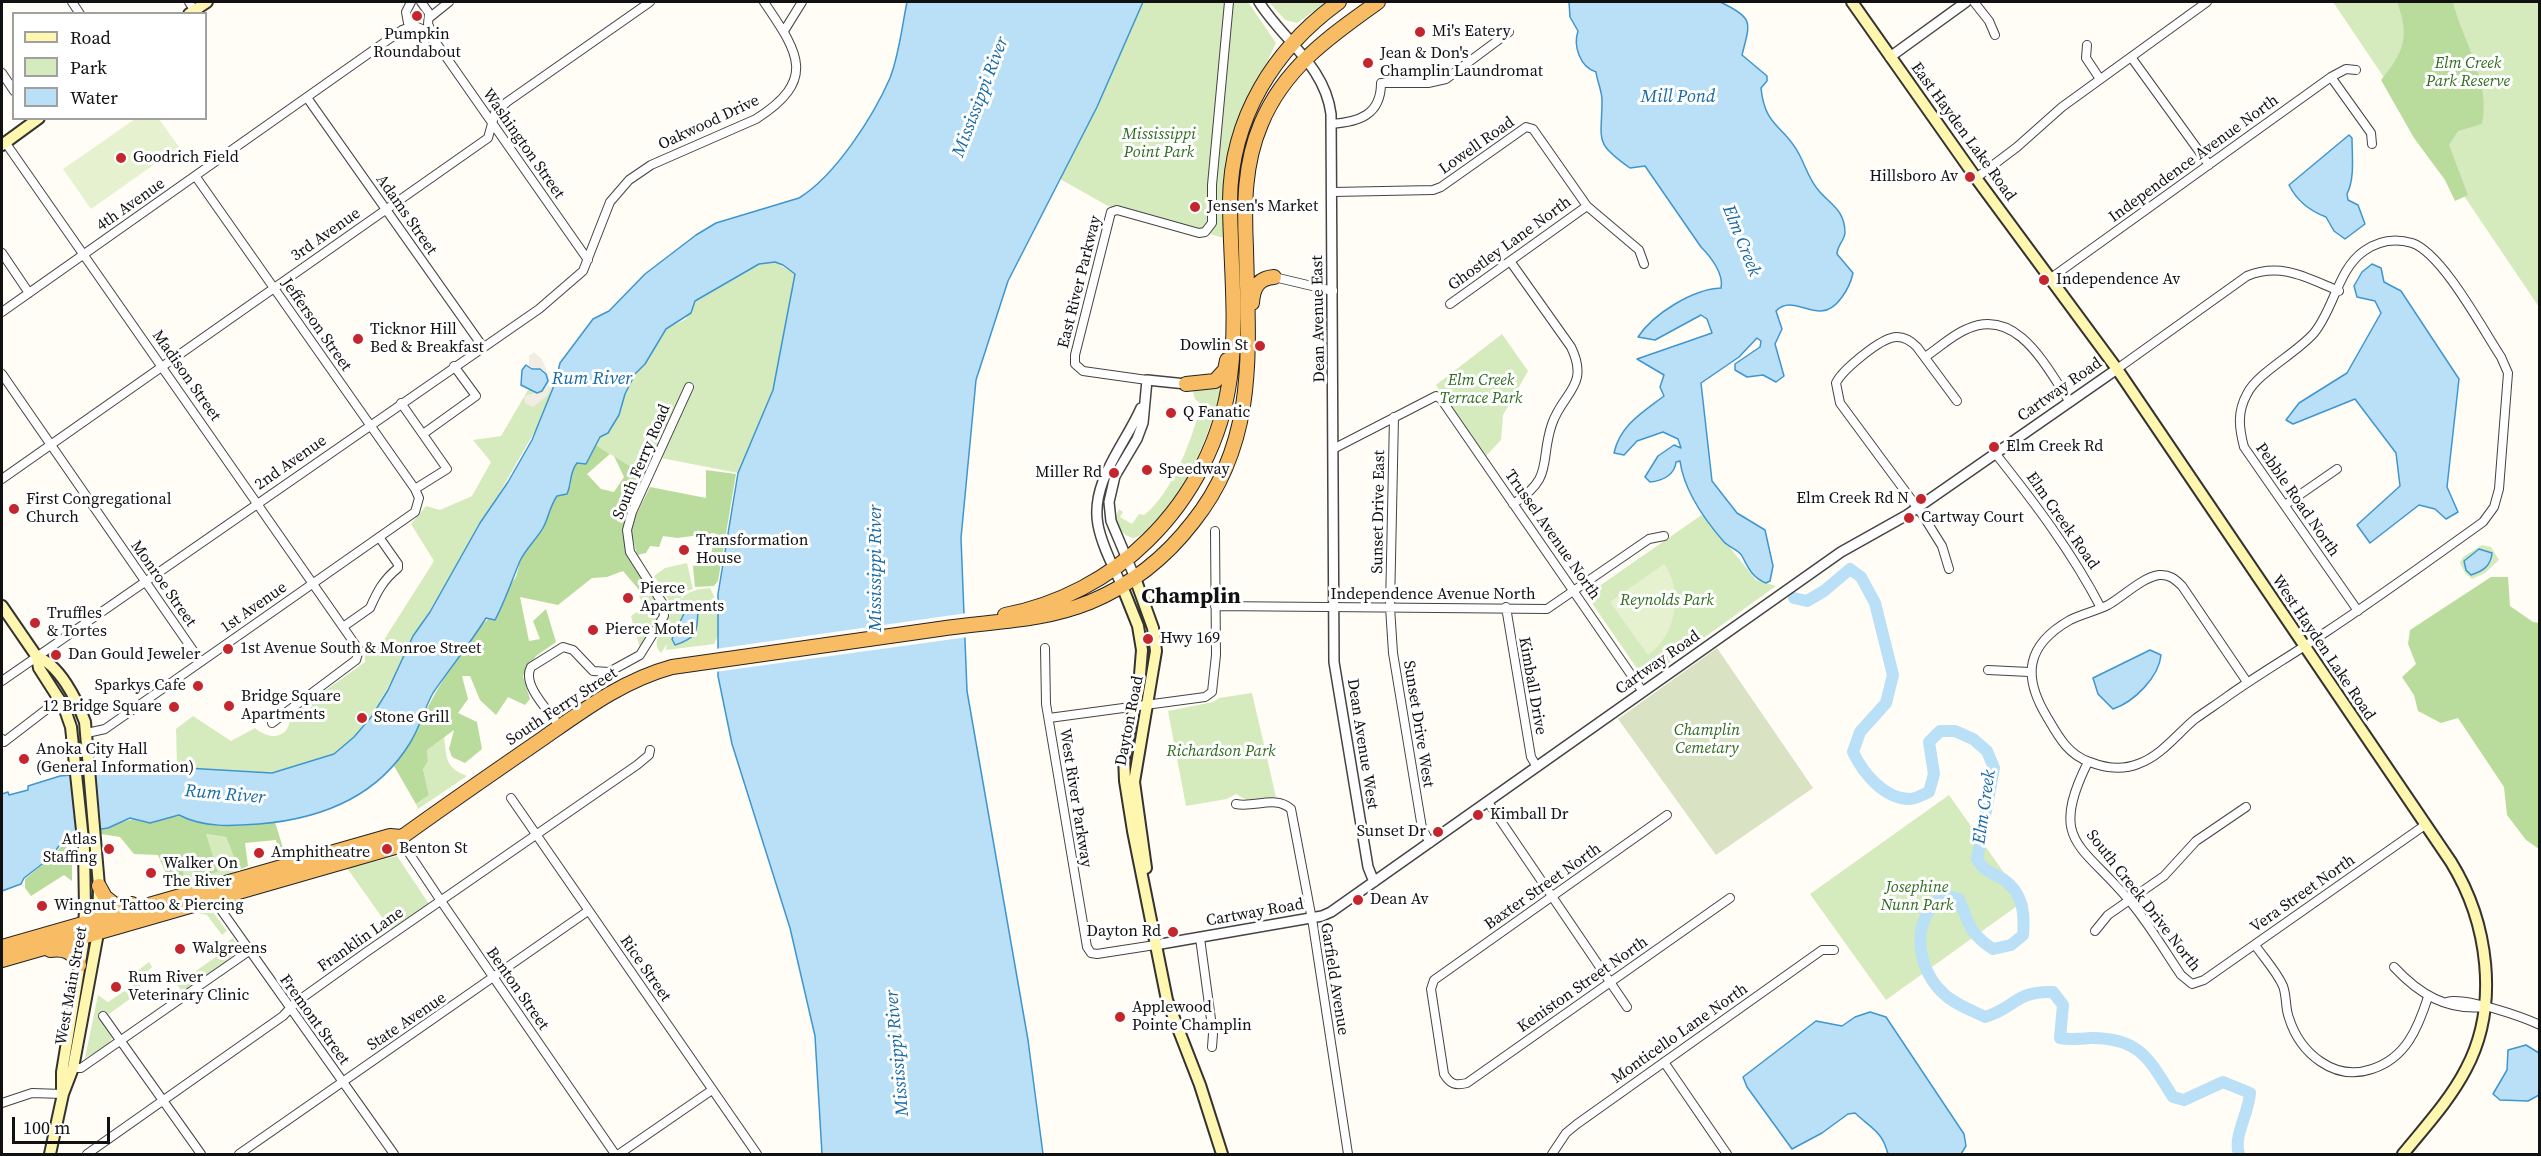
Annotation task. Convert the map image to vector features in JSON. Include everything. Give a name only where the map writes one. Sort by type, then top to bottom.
[{"type":"highway","points":[[974,624],[1047,603],[1114,569],[1128,559],[1155,533],[1176,508],[1210,451],[1223,414],[1230,379],[1232,292],[1230,200],[1236,153],[1249,109],[1278,60],[1292,42],[1339,2]]},
{"type":"highway","points":[[1248,373],[1245,203],[1249,165],[1257,134],[1285,82],[1305,58],[1378,2]]},
{"type":"highway","points":[[974,624],[1005,623],[1045,616],[1092,601],[1135,578],[1180,538],[1217,485],[1240,427],[1253,355],[1252,294],[1260,281],[1274,277]]},
{"type":"highway","points":[[1186,384],[1211,383],[1225,370],[1227,308],[1232,292]]},
{"type":"highway","name":"South Ferry Street","points":[[84,929],[214,900],[396,847],[402,837],[560,727],[642,676],[672,667],[974,624]]},
{"type":"highway","name":"South Ferry Street","points":[[98,927],[201,891],[390,836],[402,837]]},
{"type":"highway","points":[[99,886],[109,902],[118,906],[182,891],[201,891]]},
{"type":"highway","points":[[2,946],[84,929]]},
{"type":"highway","points":[[2,960],[33,951],[84,929]]},
{"type":"highway","points":[[33,951],[62,949],[72,954],[80,965]]},
{"type":"main road","points":[[191,8],[207,2]]},
{"type":"main road","name":"East Hayden Lake Road","points":[[1852,2],[1976,178],[2051,278]]},
{"type":"main road","points":[[3,144],[35,120]]},
{"type":"main road","name":"West Hayden Lake Road","points":[[2051,278],[2117,369],[2456,870],[2475,911],[2484,957],[2484,1008],[2477,1043],[2460,1080],[2403,1155]]},
{"type":"main road","name":"Dayton Road","points":[[1135,578],[1156,643],[1149,704],[1137,753],[1134,782],[1155,945]]},
{"type":"main road","name":"Dayton Road","points":[[1122,586],[1135,617],[1141,641],[1142,672],[1124,756],[1125,781],[1167,1000],[1200,1084],[1222,1155]]},
{"type":"main road","points":[[2,606],[37,657]]},
{"type":"main road","name":"West Main Street","points":[[37,657],[39,668],[60,699],[71,727],[84,849],[84,929],[62,1072],[63,1094]]},
{"type":"main road","name":"West Main Street","points":[[37,657],[48,661],[74,698],[87,733],[99,886],[98,927],[73,1068],[63,1094],[50,1155]]},
{"type":"street","points":[[448,2],[429,19],[415,27],[408,23],[408,7],[418,3],[424,5],[448,2]]},
{"type":"street","name":"3rd Avenue","points":[[2,479],[488,138],[494,125],[495,113],[507,102],[650,2]]},
{"type":"street","name":"Oakwood Drive","points":[[588,260],[610,202],[629,180],[651,165],[756,119],[785,95],[795,79],[797,65],[795,51],[764,2]]},
{"type":"street","points":[[784,31],[802,2]]},
{"type":"street","name":"East River Parkway","points":[[1148,380],[1090,372],[1077,366],[1074,359],[1112,212],[1117,210],[1199,233],[1205,232],[1212,223],[1212,185],[1229,2]]},
{"type":"street","name":"Dean Avenue East","points":[[1259,2],[1305,58],[1325,88],[1329,99],[1333,192],[1335,448],[1333,608]]},
{"type":"street","points":[[1890,57],[1966,2]]},
{"type":"street","points":[[1974,2],[1989,21],[1995,35]]},
{"type":"street","points":[[1976,178],[2100,79],[2207,2]]},
{"type":"street","points":[[424,5],[429,19]]},
{"type":"street","name":"4th Avenue","points":[[393,37],[408,7]]},
{"type":"street","name":"Washington Street","points":[[429,19],[437,44]]},
{"type":"street","name":"Washington Street","points":[[415,27],[437,44],[588,260]]},
{"type":"street","name":"4th Avenue","points":[[2,312],[308,99],[393,37],[415,27]]},
{"type":"street","points":[[1331,124],[1354,122],[1366,117],[1379,102],[1381,83],[1428,83],[1446,79],[1509,32]]},
{"type":"street","points":[[2086,45],[2085,58],[2100,79]]},
{"type":"street","points":[[2132,57],[2209,165]]},
{"type":"street","name":"Independence Avenue North","points":[[2051,278],[2331,77],[2346,69],[2356,70]]},
{"type":"street","points":[[2,73],[12,88]]},
{"type":"street","points":[[2331,77],[2371,133],[2372,144]]},
{"type":"street","name":"Adams Street","points":[[308,99],[483,347]]},
{"type":"street","name":"Lowell Road","points":[[1333,192],[1432,190],[1441,187],[1526,127],[1533,129],[1587,206],[1639,250],[1644,264]]},
{"type":"street","name":"Madison Street","points":[[3,144],[84,255],[359,650],[356,660],[272,723]]},
{"type":"street","name":"Jefferson Street","points":[[196,177],[415,489]]},
{"type":"street","name":"Ghostley Lane North","points":[[1450,304],[1587,206]]},
{"type":"street","name":"Pebble Road North","points":[[2247,682],[2358,611],[2483,522],[2494,507],[2499,489],[2508,373],[2501,357],[2431,254],[2419,246],[2396,240],[2371,247],[2350,265],[2339,291],[2315,332],[2298,350],[2258,380],[2247,392],[2240,410],[2239,429],[2244,447],[2358,611]]},
{"type":"street","points":[[2,253],[29,293]]},
{"type":"street","name":"2nd Avenue","points":[[2,681],[483,347],[573,282],[588,260]]},
{"type":"street","points":[[1510,261],[1570,347],[1575,357],[1577,379],[1572,392],[1552,422],[1546,465],[1541,479],[1513,504]]},
{"type":"street","name":"Cartway Road","points":[[1089,951],[1097,954],[1200,938],[1311,918],[1331,912],[1841,552],[1916,508],[2247,276],[2280,269],[2294,272],[2339,291]]},
{"type":"street","points":[[1274,277],[1333,291]]},
{"type":"street","points":[[1925,357],[1968,328],[1979,325],[2002,326],[2014,331],[2031,346],[2070,402]]},
{"type":"street","points":[[1949,569],[1942,546],[1840,403],[1835,391],[1841,373],[1884,341],[1891,338],[1906,339],[1912,342],[1925,357],[1957,401]]},
{"type":"street","points":[[423,434],[476,396],[454,366]]},
{"type":"street","name":"Monroe Street","points":[[2,374],[201,662]]},
{"type":"street","points":[[1577,379],[1588,379]]},
{"type":"street","points":[[1135,578],[1111,521],[1109,502],[1115,476],[1141,429],[1148,380],[1186,384]]},
{"type":"street","name":"South Ferry Road","points":[[560,727],[531,687],[528,679],[531,667],[555,649],[563,647],[573,650],[593,671],[609,672],[640,655],[664,616],[663,604],[630,552],[627,530],[632,512],[689,387]]},
{"type":"street","name":"Trussel Avenue North","points":[[1394,417],[1436,396],[1441,399],[1643,692]]},
{"type":"street","points":[[1122,586],[1098,524],[1100,495],[1107,469],[1144,402]]},
{"type":"street","points":[[401,403],[447,469],[415,489]]},
{"type":"street","points":[[1335,448],[1394,417]]},
{"type":"street","name":"Sunset Drive East","points":[[1390,607],[1394,417]]},
{"type":"street","name":"Elm Creek Road","points":[[1995,453],[2040,510],[2102,608]]},
{"type":"street","points":[[2285,505],[2337,469]]},
{"type":"street","name":"1st Avenue","points":[[87,733],[105,729],[415,512],[419,498],[415,489]]},
{"type":"street","points":[[1049,718],[1205,697],[1215,687],[1215,531]]},
{"type":"street","name":"Independence Avenue North","points":[[1215,606],[1547,609],[1575,592],[1649,539],[1664,536]]},
{"type":"street","points":[[343,627],[370,608],[372,599],[386,577],[398,568],[398,564],[379,537]]},
{"type":"street","points":[[2158,575],[2173,577],[2182,586],[2247,682],[2196,719],[2154,756],[2122,768],[2088,762],[2071,751],[2060,739],[2038,703],[2032,689],[2030,672],[2034,656],[2043,641],[2056,629],[2072,619],[2102,608],[2158,575]]},
{"type":"street","name":"Sunset Drive West","points":[[1390,607],[1396,674],[1422,828],[1430,843]]},
{"type":"street","name":"Dean Avenue West","points":[[1333,608],[1337,684],[1368,867],[1374,882]]},
{"type":"street","name":"Kimball Drive","points":[[1506,608],[1531,757],[1537,767]]},
{"type":"street","name":"West River Parkway","points":[[1045,648],[1049,718],[1058,787],[1089,951]]},
{"type":"street","points":[[1988,670],[2030,672]]},
{"type":"street","points":[[3,741],[60,699]]},
{"type":"street","name":"Franklin Lane","points":[[87,1155],[290,1010],[295,1003],[637,765],[649,755],[650,750]]},
{"type":"street","name":"South Creek Drive North","points":[[2088,762],[2070,807],[2073,832],[2094,866],[2130,901],[2181,975],[2186,981],[2197,983]]},
{"type":"street","name":"Rice Street","points":[[511,798],[757,1155]]},
{"type":"street","name":"Garfield Avenue","points":[[1236,804],[1247,807],[1276,801],[1285,803],[1291,809],[1311,918],[1348,1155]]},
{"type":"street","points":[[1488,802],[1628,1007]]},
{"type":"street","points":[[2096,931],[2108,915],[2164,876],[2196,841],[2246,807]]},
{"type":"street","name":"Baxter Street North","points":[[1449,1082],[1444,1074],[1431,989],[1434,980],[1667,815]]},
{"type":"street","name":"Vera Street North","points":[[2197,983],[2255,945],[2425,825]]},
{"type":"street","name":"Benton Street","points":[[402,837],[407,850],[493,978],[617,1155]]},
{"type":"street","name":"Keniston Street North","points":[[1449,1082],[1456,1085],[1467,1083],[1730,898]]},
{"type":"street","name":"Fremont Street","points":[[214,900],[394,1155]]},
{"type":"street","name":"State Avenue","points":[[239,1155],[588,911]]},
{"type":"street","points":[[1200,938],[1213,1034],[1212,1047]]},
{"type":"street","points":[[2255,945],[2282,985],[2288,1017],[2296,1034],[2319,1062],[2331,1068],[2357,1072],[2382,1066],[2406,1047],[2414,1035],[2428,997]]},
{"type":"street","name":"Monticello Lane North","points":[[1552,1155],[1571,1128],[1822,950],[1834,950]]},
{"type":"street","points":[[73,1068],[81,1068],[121,1042],[249,951]]},
{"type":"street","points":[[2394,967],[2410,985],[2428,997],[2447,1002],[2467,1001],[2540,1025]]},
{"type":"street","points":[[103,1016],[201,1155]]},
{"type":"street","points":[[1664,1062],[1727,1155]]},
{"type":"street","points":[[617,1155],[712,1090]]},
{"type":"street","points":[[2,1103],[32,1093],[63,1094]]},
{"type":"green space","name":"Mississippi Point Park","points":[[1143,2],[1248,2],[1276,43],[1236,127],[1226,172],[1224,238],[1108,206],[1060,179],[1097,107]]},
{"type":"green space","points":[[1269,2],[1327,2],[1297,23],[1285,20]]},
{"type":"green space","name":"Elm Creek Park Reserve","points":[[2333,2],[2539,2],[2539,307]]},
{"type":"green space","points":[[2397,2],[2453,2],[2475,62],[2483,92],[2482,124],[2458,131],[2449,145],[2468,195],[2455,201],[2445,180],[2414,138],[2381,80],[2400,52],[2404,35]]},
{"type":"green space","name":"Goodrich Field","points":[[134,120],[160,120],[179,147],[91,209],[63,169]]},
{"type":"green space","points":[[775,262],[795,274],[773,390],[738,473],[656,457],[642,474],[596,445],[619,415],[625,394],[635,374],[645,364],[666,329],[686,319],[695,301],[759,264]]},
{"type":"green space","name":"Elm Creek Terrace Park","points":[[1502,334],[1528,371],[1503,415],[1501,440],[1486,456],[1436,385]]},
{"type":"green space","points":[[555,379],[539,424],[372,715],[348,742],[338,752],[314,763],[275,771],[236,773],[177,764],[176,729],[193,716],[231,741],[255,728],[267,735],[278,736],[287,729],[290,716],[365,662],[365,649],[382,643],[434,561],[411,524],[426,506],[440,510],[472,496],[491,462],[473,440],[501,436],[528,390],[534,390]]},
{"type":"green space","points":[[1222,385],[1212,421],[1181,488],[1144,533],[1133,538],[1124,534],[1117,523],[1119,509],[1123,512],[1120,517],[1132,524],[1139,514],[1144,515],[1154,506],[1180,464],[1201,404],[1195,399],[1192,387]]},
{"type":"green space","points":[[596,445],[610,454],[587,474],[601,489],[614,492],[624,477],[614,456],[642,474],[625,531],[629,555],[647,585],[640,591],[623,571],[607,577],[592,578],[558,605],[520,597],[529,641],[540,639],[533,621],[546,609],[556,642],[536,656],[523,676],[530,699],[525,705],[508,697],[496,715],[480,700],[470,676],[462,676],[468,699],[458,713],[477,722],[482,749],[465,763],[452,757],[449,749],[454,730],[427,750],[428,761],[423,769],[429,795],[416,804],[394,766],[470,638],[485,622],[499,612],[505,591],[516,577],[521,559],[544,525],[550,506],[557,496],[571,485],[571,470],[576,463],[586,464]]},
{"type":"green space","points":[[706,470],[736,474],[718,581],[714,586],[695,587],[693,566],[710,561],[715,533],[677,538],[663,536],[659,547],[650,546],[646,553],[637,555],[630,527],[650,487],[706,498]]},
{"type":"green space","name":"Reynolds Park","points":[[1703,514],[1756,580],[1776,586],[1645,680],[1585,593],[1595,589]]},
{"type":"green space","points":[[2482,545],[2491,547],[2499,560],[2485,573],[2472,579],[2465,573],[2460,563],[2463,557]]},
{"type":"green space","points":[[687,563],[693,589],[685,592],[680,600],[693,591],[710,588],[719,616],[717,638],[714,644],[666,650],[667,644],[661,653],[657,648],[658,637],[667,622],[670,605],[665,592],[654,576],[665,568]]},
{"type":"green space","points":[[1664,564],[1674,587],[1674,612],[1665,637],[1648,655],[1610,602]]},
{"type":"green space","points":[[2491,577],[2508,577],[2510,606],[2533,622],[2539,623],[2539,849],[2526,840],[2507,815],[2504,787],[2458,718],[2441,723],[2418,711],[2414,695],[2402,677],[2416,664],[2408,644],[2410,630]]},
{"type":"green space","points":[[649,588],[661,607],[661,612],[640,648],[631,616],[644,607],[639,596]]},
{"type":"green space","name":"Champlin Cemetary","points":[[1717,648],[1813,788],[1716,855],[1618,719]]},
{"type":"green space","name":"Richardson Park","points":[[1252,693],[1276,797],[1250,802],[1236,794],[1227,799],[1186,806],[1168,711],[1213,702],[1219,698]]},
{"type":"green space","points":[[444,737],[448,761],[451,766],[467,776],[418,809],[416,804],[429,795],[423,768],[428,761],[427,750]]},
{"type":"green space","name":"Josephine Nunn Park","points":[[1949,795],[2024,901],[1886,1000],[1810,894]]},
{"type":"green space","points":[[182,816],[239,826],[275,822],[287,861],[281,858],[276,840],[245,843],[248,866],[239,870],[226,837],[206,834],[218,872],[200,877],[181,860],[185,884],[172,887],[158,855],[134,854],[120,837],[101,834],[100,829],[133,819]]},
{"type":"green space","points":[[205,834],[226,837],[239,870],[218,880],[185,884],[180,859],[200,877],[218,872]]},
{"type":"green space","points":[[69,836],[72,881],[64,875],[31,896],[25,888],[25,879],[54,855]]},
{"type":"green space","points":[[397,856],[429,904],[391,930],[347,868]]},
{"type":"green space","points":[[210,908],[227,931],[222,935],[207,915],[193,912]]},
{"type":"green space","points":[[233,938],[240,949],[239,952],[182,992],[174,980],[175,977],[193,973],[223,952],[222,946]]},
{"type":"green space","points":[[149,962],[152,967],[140,978],[141,991],[109,1014],[105,1011],[98,1015],[112,1038],[109,1044],[85,1058],[98,995],[108,1002],[135,984],[136,972]]},
{"type":"shaded area","points":[[534,352],[542,359],[552,385],[547,396],[533,407],[525,403],[524,396],[542,391],[546,374],[529,366],[529,356]]},
{"type":"water","points":[[907,2],[1143,2],[1097,107],[1008,281],[976,380],[961,538],[967,691],[1028,1040],[1043,1154],[822,1154],[815,1036],[790,928],[732,744],[718,676],[718,594],[738,473],[773,390],[795,274],[775,262],[759,264],[695,301],[691,313],[666,329],[645,364],[635,374],[625,394],[619,415],[608,433],[600,437],[586,464],[577,463],[567,494],[557,496],[539,535],[520,561],[495,620],[486,618],[433,693],[410,743],[397,762],[381,778],[345,802],[304,817],[282,821],[249,825],[218,825],[198,822],[179,815],[150,823],[130,818],[108,828],[68,834],[50,858],[24,878],[21,884],[2,891],[2,794],[8,792],[9,795],[28,790],[28,786],[60,776],[169,767],[272,773],[334,754],[354,737],[372,716],[388,690],[413,636],[430,612],[480,523],[508,482],[532,440],[555,383],[560,363],[593,319],[609,311],[645,274],[696,235],[716,223],[799,198],[826,175],[852,144],[883,93],[893,69]]},
{"type":"water","name":"Mill Pond","points":[[1569,2],[1720,2],[1739,13],[1747,22],[1748,28],[1742,55],[1767,76],[1767,81],[1761,88],[1763,101],[1771,119],[1793,144],[1816,187],[1840,213],[1845,233],[1837,254],[1853,273],[1849,285],[1837,303],[1827,310],[1815,311],[1786,305],[1776,311],[1782,329],[1775,344],[1784,376],[1776,382],[1763,375],[1747,377],[1735,370],[1735,364],[1760,347],[1761,341],[1757,338],[1739,357],[1701,383],[1712,481],[1737,513],[1765,530],[1773,566],[1770,581],[1766,583],[1754,575],[1741,554],[1724,542],[1709,524],[1690,494],[1680,461],[1676,462],[1670,474],[1663,479],[1650,482],[1645,477],[1658,456],[1674,445],[1681,448],[1678,439],[1663,432],[1637,441],[1624,455],[1614,453],[1627,427],[1664,396],[1660,387],[1664,375],[1637,359],[1712,333],[1707,319],[1701,315],[1655,340],[1638,337],[1653,320],[1675,304],[1698,293],[1721,288],[1721,277],[1713,261],[1645,166],[1630,168],[1605,146],[1601,133],[1602,97],[1596,72],[1586,66],[1579,55],[1576,43],[1578,31],[1570,17]]},
{"type":"water","points":[[2349,135],[2352,138],[2352,167],[2348,200],[2358,205],[2365,224],[2345,239],[2334,231],[2326,217],[2300,201],[2289,185]]},
{"type":"water","points":[[2372,264],[2381,268],[2384,282],[2401,291],[2459,379],[2447,487],[2458,512],[2446,519],[2435,509],[2419,505],[2370,543],[2357,525],[2400,486],[2396,453],[2355,399],[2293,424],[2286,420],[2299,403],[2347,373],[2381,313],[2375,301],[2357,297],[2354,286],[2362,272]]},
{"type":"water","points":[[526,365],[532,369],[540,369],[546,374],[548,381],[542,391],[537,393],[521,385],[522,370]]},
{"type":"water","points":[[2479,549],[2492,553],[2491,558],[2486,567],[2471,575],[2466,570],[2464,561]]},
{"type":"water","points":[[693,603],[698,606],[696,632],[689,639],[675,645],[672,639],[688,605]]},
{"type":"water","points":[[2150,650],[2161,655],[2156,672],[2137,695],[2113,709],[2098,694],[2093,678]]},
{"type":"water","points":[[1870,1012],[1886,1017],[1964,1134],[1966,1146],[1961,1154],[1888,1154],[1879,1135],[1855,1113],[1848,1114],[1822,1133],[1792,1149],[1747,1087],[1743,1077],[1816,1021],[1842,1026],[1855,1017]]},
{"type":"water","points":[[2526,1045],[2539,1053],[2539,1095],[2528,1101],[2500,1100],[2493,1094],[2507,1070],[2508,1050]]},
{"type":"pier","points":[[967,613],[968,637],[715,672],[715,649]]},
{"type":"waterway","name":"Elm Creek","points":[[1794,598],[1807,601],[1824,591],[1850,569],[1861,577],[1875,603],[1893,675],[1886,703],[1860,732],[1853,752],[1862,768],[1883,790],[1900,798],[1912,799],[1929,792],[1934,774],[1929,742],[1940,731],[1955,731],[1973,739],[1987,751],[1994,768],[1977,859],[1986,870],[2010,885],[2019,897],[2024,919],[2023,935],[2011,945],[1993,949],[1974,933],[1959,899],[1945,895],[1934,904],[1926,916],[1920,942],[1922,956],[1934,982],[1952,1000],[1985,1017],[2030,994],[2053,992],[2063,1005],[2060,1038],[2109,1039],[2133,1047],[2150,1063],[2173,1097],[2184,1100],[2223,1082],[2250,1093],[2238,1140],[2239,1154]]},
{"type":"place","name":"Pumpkin Roundabout","points":[[417,16]]},
{"type":"place","name":"Mi's Eatery","points":[[1420,32]]},
{"type":"place","name":"Jean & Don's Champlin Laundromat","points":[[1368,63]]},
{"type":"place","name":"Goodrich Field","points":[[121,158]]},
{"type":"place","name":"Hillsboro Av","points":[[1970,177]]},
{"type":"place","name":"Jensen's Market","points":[[1195,207]]},
{"type":"place","name":"Independence Av","points":[[2044,280]]},
{"type":"place","name":"Ticknor Hill Bed & Breakfast","points":[[358,339]]},
{"type":"place","name":"Dowlin St","points":[[1260,346]]},
{"type":"place","name":"Q Fanatic","points":[[1171,413]]},
{"type":"place","name":"Elm Creek Rd","points":[[1994,447]]},
{"type":"place","name":"Speedway","points":[[1147,470]]},
{"type":"place","name":"Miller Rd","points":[[1114,473]]},
{"type":"place","name":"Elm Creek Rd N","points":[[1921,499]]},
{"type":"place","name":"First Congregational Church","points":[[14,509]]},
{"type":"place","name":"Cartway Court","points":[[1909,518]]},
{"type":"place","name":"Transformation House","points":[[684,550]]},
{"type":"place","name":"Pierce Apartments","points":[[628,598]]},
{"type":"place","name":"Truffles & Tortes","points":[[35,623]]},
{"type":"place","name":"Pierce Motel","points":[[593,630]]},
{"type":"place","name":"Hwy 169","points":[[1148,639]]},
{"type":"place","name":"1st Avenue South & Monroe Street","points":[[228,649]]},
{"type":"place","name":"Dan Gould Jeweler","points":[[56,655]]},
{"type":"place","name":"Sparkys Cafe","points":[[198,686]]},
{"type":"place","name":"Bridge Square Apartments","points":[[229,706]]},
{"type":"place","name":"12 Bridge Square","points":[[174,707]]},
{"type":"place","name":"Stone Grill","points":[[362,718]]},
{"type":"place","name":"Anoka City Hall (General Information)","points":[[24,759]]},
{"type":"place","name":"Kimball Dr","points":[[1478,815]]},
{"type":"place","name":"Sunset Dr","points":[[1438,832]]},
{"type":"place","name":"Atlas Staffing","points":[[109,849]]},
{"type":"place","name":"Benton St","points":[[387,849]]},
{"type":"place","name":"Amphitheatre","points":[[259,853]]},
{"type":"place","name":"Walker On The River","points":[[151,873]]},
{"type":"place","name":"Dean Av","points":[[1358,900]]},
{"type":"place","name":"Wingnut Tattoo & Piercing","points":[[42,906]]},
{"type":"place","name":"Dayton Rd","points":[[1173,932]]},
{"type":"place","name":"Walgreens","points":[[180,949]]},
{"type":"place","name":"Rum River Veterinary Clinic","points":[[116,987]]},
{"type":"place","name":"Applewood Pointe Champlin","points":[[1120,1017]]},
{"type":"district","name":"Champlin","points":[[1191,597]]},
{"type":"water label","name":"Mississippi River","points":[[981,97]]},
{"type":"water label","name":"Rum River","points":[[592,379]]},
{"type":"water label","name":"Mississippi River","points":[[876,568]]},
{"type":"water label","name":"Rum River","points":[[225,795]]},
{"type":"water label","name":"Mississippi River","points":[[898,1053]]}]
